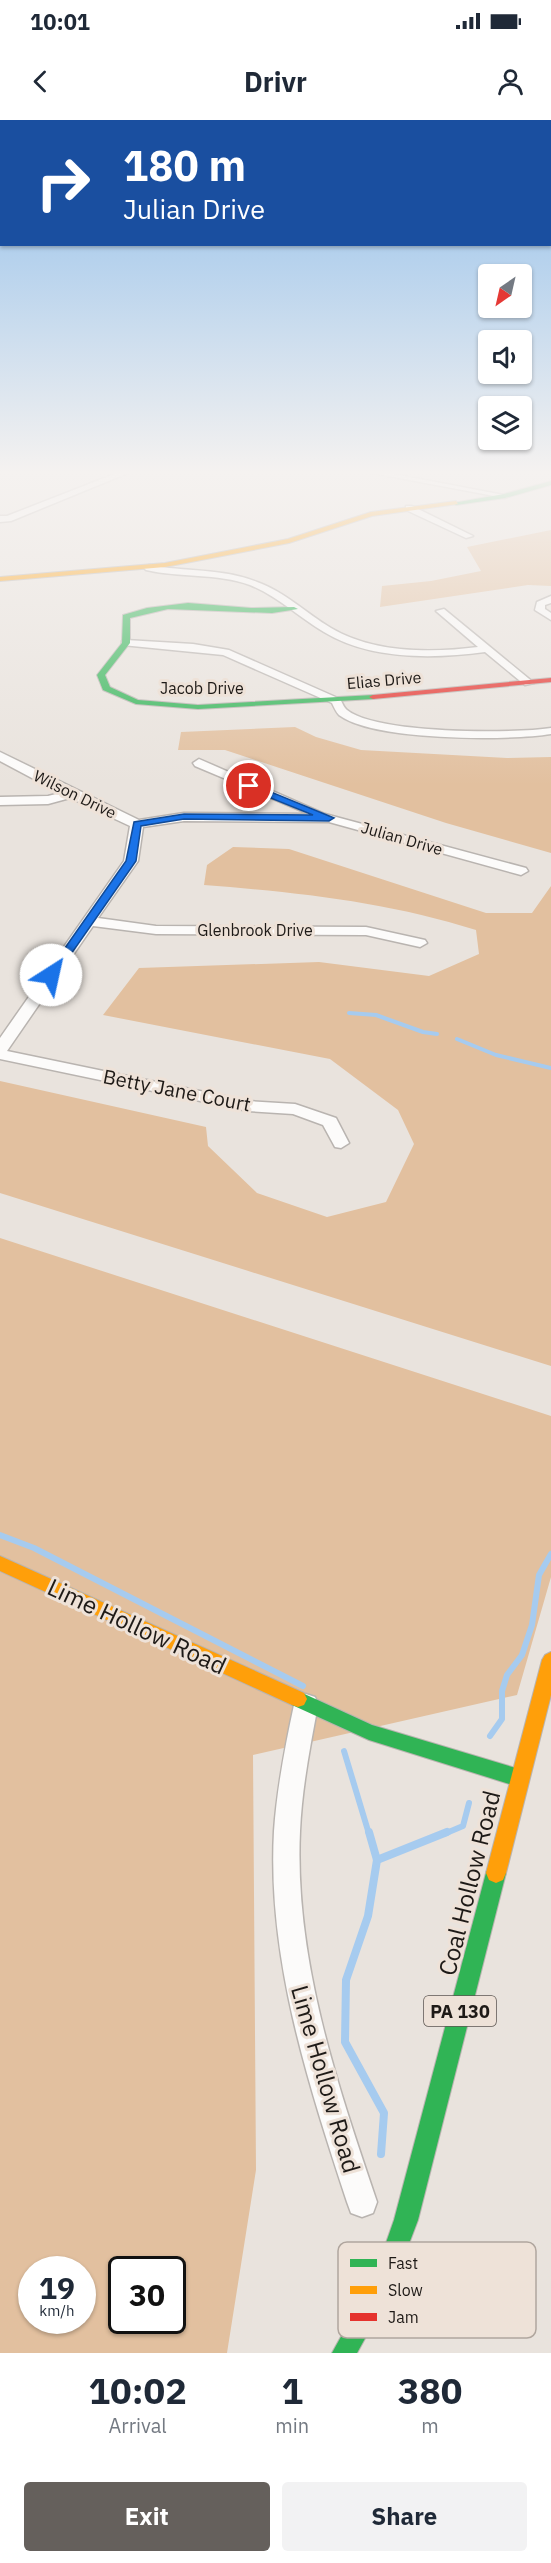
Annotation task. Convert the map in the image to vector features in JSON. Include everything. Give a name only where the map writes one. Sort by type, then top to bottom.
[{"type":"street","points":[[0,579],[24,577]]},
{"type":"street","points":[[222,577],[244,580],[265,588],[340,638],[362,644],[438,654],[486,649]]},
{"type":"street","points":[[551,600],[540,604],[540,610],[551,617]]},
{"type":"street","points":[[294,609],[266,613],[164,604],[139,609],[126,617],[126,643],[194,646],[225,652],[336,701]]},
{"type":"street","points":[[441,611],[529,683]]},
{"type":"street","name":"Jacob Drive","points":[[126,643],[101,675],[106,688],[136,702],[198,707],[336,701]]},
{"type":"street","name":"Elias Drive","points":[[551,680],[336,701],[342,712],[374,726],[466,734],[532,734],[551,731]]},
{"type":"street","name":"Wilson Drive","points":[[0,756],[71,794],[137,824],[131,861],[0,1049]]},
{"type":"street","points":[[199,764],[329,818]]},
{"type":"street","points":[[0,801],[48,800],[71,794]]},
{"type":"street","name":"Julian Drive","points":[[137,824],[184,817],[329,818],[521,872]]},
{"type":"street","name":"Glenbrook Drive","points":[[89,921],[156,930],[366,931],[420,943]]},
{"type":"street","name":"Betty Jane Court","points":[[0,1054],[248,1106],[294,1109],[330,1122],[341,1143]]},
{"type":"street","name":"Lime Hollow Road","points":[[0,1563],[369,1732],[519,1778]]},
{"type":"street","name":"Coal Hollow Road","points":[[398,2242],[429,2141],[519,1778],[551,1660]]},
{"type":"street","name":"Lime Hollow Road","points":[[306,1705],[291,1777],[285,1841],[297,1977],[310,2039],[362,2202]]},
{"type":"street","name":"Coal Hollow Road","points":[[344,2353],[352,2338]]},
{"type":"shaded area","points":[[450,577],[551,577],[551,586],[528,585],[380,607],[382,586]]},
{"type":"shaded area","points":[[295,727],[316,737],[361,750],[507,758],[551,757],[551,853],[446,823],[225,750],[178,750],[181,732]]},
{"type":"shaded area","points":[[233,847],[289,849],[486,913],[532,913],[551,886],[551,1366],[0,1193],[0,1081],[206,1127],[208,1146],[257,1193],[327,1217],[386,1202],[414,1144],[398,1110],[330,1059],[103,1015],[139,968],[319,962],[429,976],[479,954],[476,930],[376,905],[273,891],[204,885],[207,865]]},
{"type":"shaded area","points":[[0,1238],[551,1416],[551,1577],[517,1695],[253,1755],[256,2170],[227,2353],[0,2353]]},
{"type":"waterway","points":[[349,1013],[376,1015],[423,1032],[437,1034]]},
{"type":"waterway","points":[[457,1039],[496,1055],[551,1068]]},
{"type":"waterway","points":[[0,1535],[34,1548],[303,1686]]},
{"type":"waterway","points":[[490,1736],[502,1719],[502,1691],[507,1675],[522,1655],[532,1625],[539,1575],[551,1554]]},
{"type":"waterway","points":[[344,1751],[369,1834]]},
{"type":"waterway","points":[[444,1834],[463,1826],[469,1803]]},
{"type":"waterway","points":[[369,1832],[377,1860]]},
{"type":"waterway","points":[[377,1860],[447,1832]]},
{"type":"waterway","points":[[377,1860],[368,1916],[346,1980],[345,2042],[384,2113],[381,2154]]},
{"type":"traffic: fast","points":[[294,609],[272,611],[168,606],[126,617],[126,643],[101,675],[106,688],[136,702],[198,707],[373,697]]},
{"type":"traffic: fast","points":[[298,1699],[369,1732],[519,1778]]},
{"type":"traffic: fast","points":[[398,2242],[406,2220],[496,1873]]},
{"type":"traffic: fast","points":[[344,2353],[352,2338]]},
{"type":"traffic: slow","points":[[0,579],[21,577]]},
{"type":"traffic: slow","points":[[0,1563],[298,1699]]},
{"type":"traffic: slow","points":[[496,1873],[551,1660]]},
{"type":"traffic: jam","points":[[373,697],[551,680]]},
{"type":"route","points":[[51,975],[131,861],[137,824],[184,817],[329,818],[249,786]]}]
